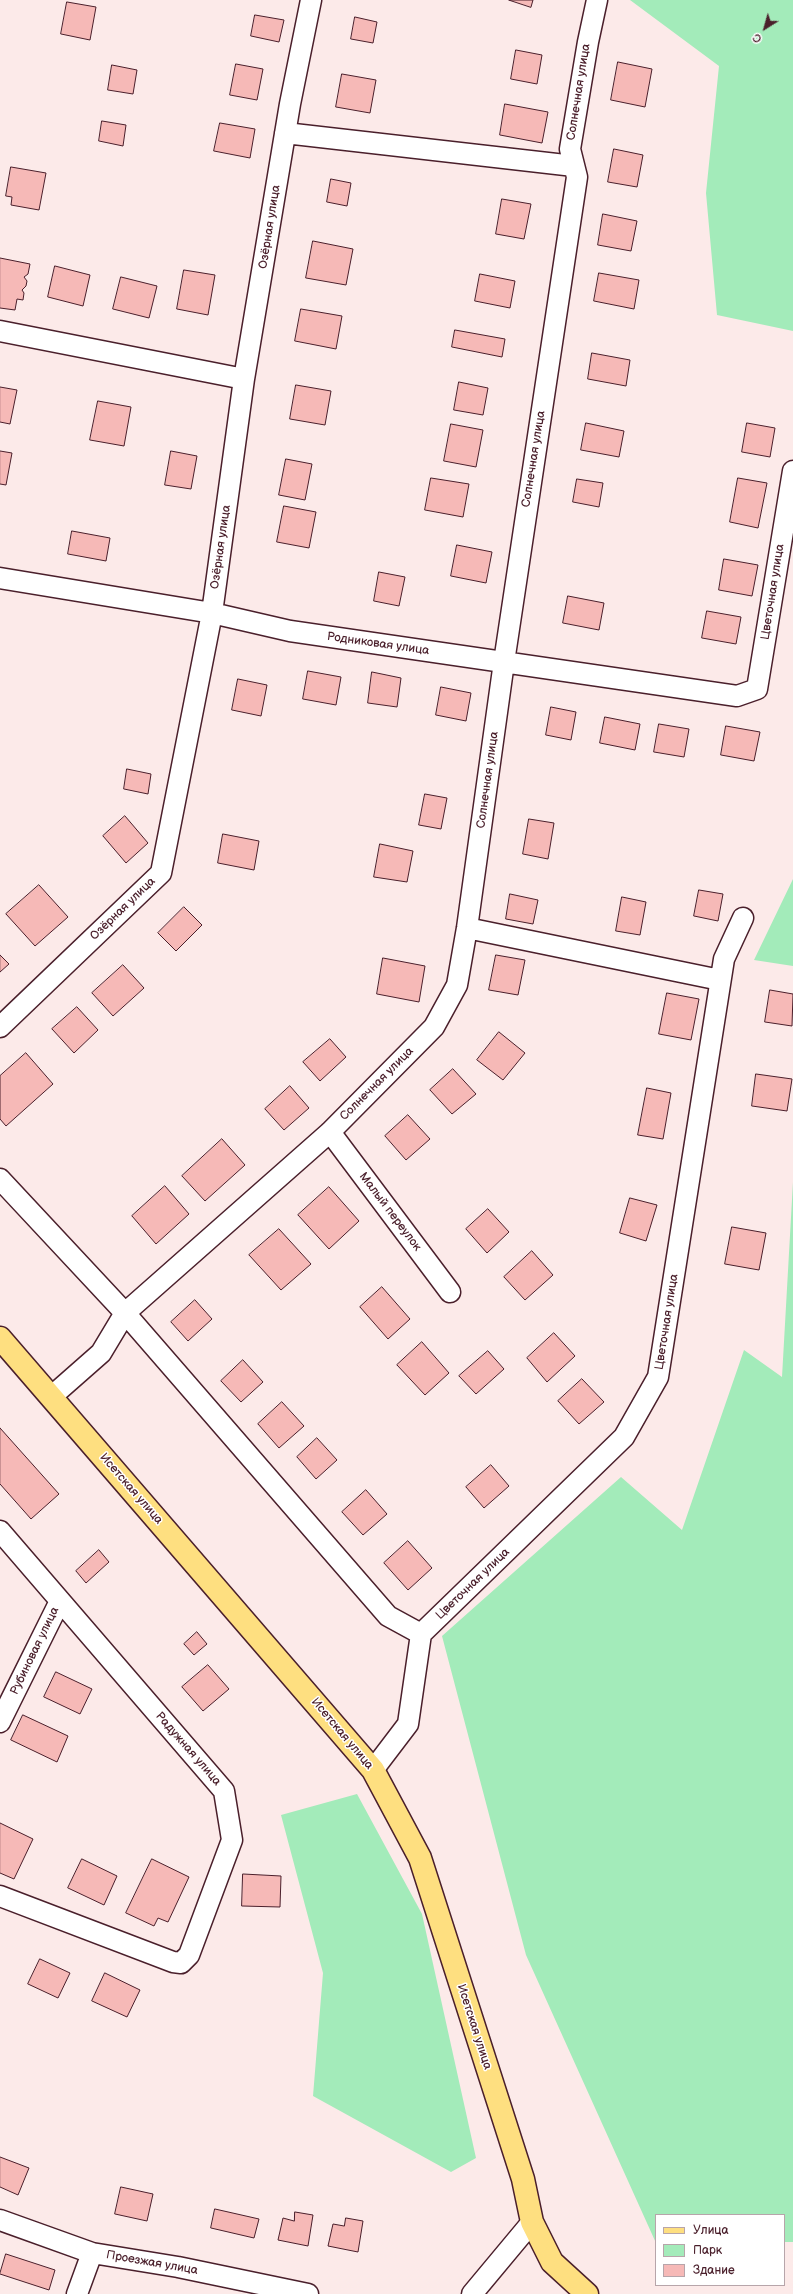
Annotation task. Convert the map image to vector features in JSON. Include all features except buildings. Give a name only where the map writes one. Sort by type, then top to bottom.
[{"type":"main road","name":"Исетская улица","points":[[0,1338],[373,1770],[420,1858],[523,2179],[532,2222],[552,2262],[587,2294]]},
{"type":"street","name":"Озёрная улица","points":[[0,1027],[161,873],[212,613],[244,379],[285,133],[311,0]]},
{"type":"street","name":"Солнечная улица","points":[[51,1397],[101,1353],[125,1313],[330,1132],[434,1027],[457,985],[467,928],[504,662],[577,178],[570,149],[588,42],[597,0]]},
{"type":"street","points":[[285,133],[574,166]]},
{"type":"street","points":[[0,331],[244,379]]},
{"type":"street","name":"Цветочная улица","points":[[757,689],[793,471]]},
{"type":"street","name":"Родниковая улица","points":[[0,578],[212,613],[290,631],[737,696],[757,689]]},
{"type":"street","name":"Цветочная улица","points":[[421,1634],[624,1437],[658,1377],[720,980],[724,959],[743,918]]},
{"type":"street","points":[[467,928],[720,980]]},
{"type":"street","name":"Малый переулок","points":[[330,1132],[450,1292]]},
{"type":"street","points":[[0,1179],[125,1313],[388,1616],[421,1634],[408,1724],[373,1770]]},
{"type":"street","name":"Радужная улица","points":[[0,1531],[224,1791],[232,1840],[189,1955],[181,1963],[173,1962],[0,1896]]},
{"type":"street","name":"Рубиновая улица","points":[[0,1722],[60,1601]]},
{"type":"street","name":"Проезжая улица","points":[[0,2220],[92,2253],[178,2267],[308,2294]]},
{"type":"street","points":[[472,2294],[532,2222]]},
{"type":"street","points":[[77,2294],[92,2253]]},
{"type":"green space","points":[[630,0],[793,0],[793,331],[717,315],[706,193],[719,66]]},
{"type":"green space","points":[[793,879],[793,966],[754,960]]},
{"type":"green space","points":[[793,1182],[793,2242],[785,2242],[785,2214],[655,2214],[655,2241],[526,1955],[442,1636],[621,1477],[682,1530],[744,1350],[782,1377]]},
{"type":"green space","points":[[357,1794],[422,1914],[476,2158],[451,2172],[313,2096],[323,1973],[281,1815]]}]
